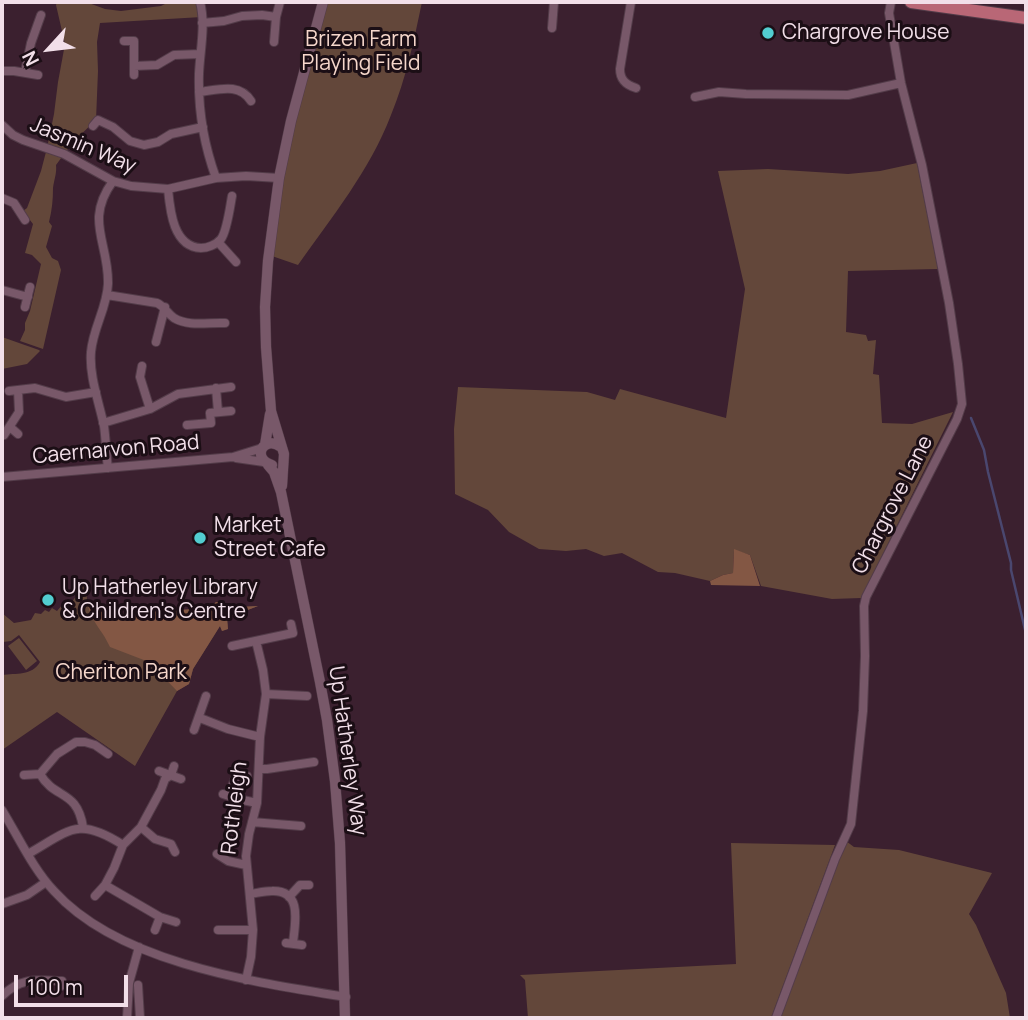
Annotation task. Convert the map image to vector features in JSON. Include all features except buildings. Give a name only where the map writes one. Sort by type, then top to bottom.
[{"type":"main road","points":[[911,2],[1026,18]]},
{"type":"street","points":[[200,2],[202,23],[199,92],[203,127],[216,178]]},
{"type":"street","points":[[274,42],[280,2]]},
{"type":"street","name":"Up Hatherley Way","points":[[281,492],[282,452],[271,411],[265,307],[279,178],[291,121],[323,2]]},
{"type":"street","points":[[552,28],[554,2]]},
{"type":"street","points":[[631,2],[620,69],[624,82],[636,88]]},
{"type":"street","name":"Chargrove Lane","points":[[776,1018],[835,859],[852,824],[863,711],[866,597],[958,417],[962,404],[939,252],[922,165],[901,83],[889,13],[891,2]]},
{"type":"street","points":[[25,72],[28,52],[38,33],[41,15]]},
{"type":"street","points":[[202,23],[224,22],[242,16],[276,17]]},
{"type":"street","points":[[124,41],[134,41],[134,70],[157,65],[174,55],[200,54]]},
{"type":"street","points":[[2,71],[38,75]]},
{"type":"street","points":[[695,97],[719,92],[848,95],[901,83]]},
{"type":"street","points":[[199,92],[233,88],[250,94]]},
{"type":"street","points":[[93,126],[98,120],[113,127],[130,141],[144,145],[158,142],[171,134],[203,127]]},
{"type":"street","name":"Jasmin Way","points":[[2,125],[18,138],[71,157],[113,181],[139,188],[168,190],[216,178],[279,178]]},
{"type":"street","points":[[108,468],[91,349],[107,295],[107,268],[98,215],[104,196],[113,181]]},
{"type":"street","points":[[168,190],[178,234],[190,245],[199,248],[209,247],[222,238],[232,196]]},
{"type":"street","points":[[2,198],[14,203],[25,220]]},
{"type":"street","points":[[218,242],[236,262]]},
{"type":"street","points":[[2,290],[26,302],[30,288]]},
{"type":"street","points":[[107,295],[161,304],[181,321],[192,323],[213,320],[225,323]]},
{"type":"street","points":[[156,342],[165,307]]},
{"type":"street","points":[[142,366],[136,378],[150,409]]},
{"type":"street","points":[[103,423],[150,409],[178,394],[231,387]]},
{"type":"street","points":[[4,435],[19,412],[13,391],[36,388],[66,397],[96,392]]},
{"type":"street","points":[[216,388],[218,412]]},
{"type":"street","points":[[187,425],[211,423],[210,413],[231,411]]},
{"type":"street","name":"Up Hatherley Way","points":[[263,447],[271,411]]},
{"type":"street","points":[[10,427],[18,434]]},
{"type":"street","points":[[274,442],[282,452],[276,465],[266,464],[261,458],[263,447],[274,442]]},
{"type":"street","name":"Caernarvon Road","points":[[2,477],[233,457],[263,447]]},
{"type":"street","name":"Caernarvon Road","points":[[233,457],[266,464]]},
{"type":"street","name":"Up Hatherley Way","points":[[266,464],[274,472],[281,492],[322,694],[334,769],[340,843],[345,1018]]},
{"type":"street","points":[[232,646],[293,633],[291,624]]},
{"type":"street","name":"Rothleigh","points":[[246,980],[253,930],[246,865],[257,803],[260,737],[266,694],[256,641]]},
{"type":"street","points":[[266,694],[307,695]]},
{"type":"street","points":[[194,730],[206,696]]},
{"type":"street","points":[[200,718],[260,737]]},
{"type":"street","points":[[23,775],[40,774],[57,754],[75,740],[95,745],[108,754]]},
{"type":"street","points":[[258,769],[314,762]]},
{"type":"street","points":[[96,896],[114,868],[123,845],[141,827],[174,766]]},
{"type":"street","points":[[247,776],[237,772],[226,795],[257,803]]},
{"type":"street","points":[[40,774],[49,786],[73,802],[80,812],[83,827]]},
{"type":"street","points":[[168,777],[181,779]]},
{"type":"street","points":[[2,810],[5,824],[29,854],[46,882],[63,901],[104,931],[176,960],[246,980],[346,997]]},
{"type":"street","points":[[252,822],[295,823]]},
{"type":"street","points":[[29,854],[72,830],[83,827],[107,835],[123,845]]},
{"type":"street","points":[[141,827],[155,839],[173,844]]},
{"type":"street","points":[[217,854],[228,862],[246,865]]},
{"type":"street","points":[[2,904],[27,895],[46,882]]},
{"type":"street","points":[[105,885],[160,917],[176,922]]},
{"type":"street","points":[[289,897],[300,886],[309,885]]},
{"type":"street","points":[[250,894],[274,891],[283,893],[294,902],[294,944]]},
{"type":"street","points":[[155,930],[160,917]]},
{"type":"street","points":[[218,930],[253,930]]},
{"type":"street","points":[[127,1018],[129,983],[139,947]]},
{"type":"street","points":[[2,996],[16,985],[32,979],[61,981],[61,986]]},
{"type":"street","points":[[138,985],[140,1018]]},
{"type":"green space","points":[[57,2],[86,2],[121,11],[161,6],[169,2],[200,2],[202,17],[100,23],[97,42],[96,120],[73,142],[56,165],[49,222],[52,226],[46,247],[52,258],[58,261],[61,270],[43,349],[20,341],[41,264],[32,255],[25,253],[33,224],[23,211],[27,208],[41,171],[54,114],[65,44]]},
{"type":"green space","name":"Brizen Farm Playing Field","points":[[323,2],[422,2],[405,73],[382,135],[349,193],[298,265],[269,255],[273,221]]},
{"type":"green space","points":[[917,163],[938,269],[848,271],[846,332],[866,335],[868,341],[876,340],[873,374],[879,375],[882,423],[912,424],[953,412],[861,598],[832,599],[761,586],[750,555],[734,550],[733,573],[710,581],[658,572],[622,553],[604,556],[586,549],[539,549],[509,532],[488,510],[455,494],[454,429],[458,387],[587,392],[615,400],[620,389],[726,418],[745,289],[718,171],[768,169],[848,174]]},
{"type":"green space","points":[[2,337],[40,351],[27,364],[2,369]]},
{"type":"green space","name":"Cheriton Park","points":[[86,581],[87,600],[105,615],[210,608],[216,602],[221,602],[222,608],[258,606],[227,618],[228,629],[222,631],[220,626],[193,669],[189,684],[177,691],[135,766],[57,712],[2,750],[2,675],[28,672],[40,662],[19,635],[11,641],[3,642],[2,613],[14,623],[31,620],[35,613],[41,614],[45,610],[49,612],[52,608],[57,611],[63,604],[68,608],[78,593],[76,585]]},
{"type":"green space","points":[[19,638],[37,661],[26,670],[8,646]]},
{"type":"green space","points":[[846,841],[854,847],[899,850],[992,873],[969,914],[1006,993],[1010,1018],[779,1018]]},
{"type":"green space","points":[[731,843],[835,845],[771,1018],[528,1018],[525,980],[520,975],[736,964]]},
{"type":"shaded area","points":[[734,549],[750,555],[760,586],[711,585],[710,581],[733,573]]},
{"type":"shaded area","points":[[87,600],[105,615],[210,608],[216,602],[221,602],[222,608],[258,606],[227,618],[228,629],[222,631],[220,626],[193,669],[189,684],[177,691],[149,662],[110,647],[93,619]]},
{"type":"waterway","points":[[971,418],[984,450],[1026,634]]},
{"type":"place","name":"Chargrove House","points":[[768,33]]},
{"type":"place","name":"Market Street Cafe","points":[[200,538]]},
{"type":"place","name":"Up Hatherley Library & Children's Centre","points":[[48,600]]}]
